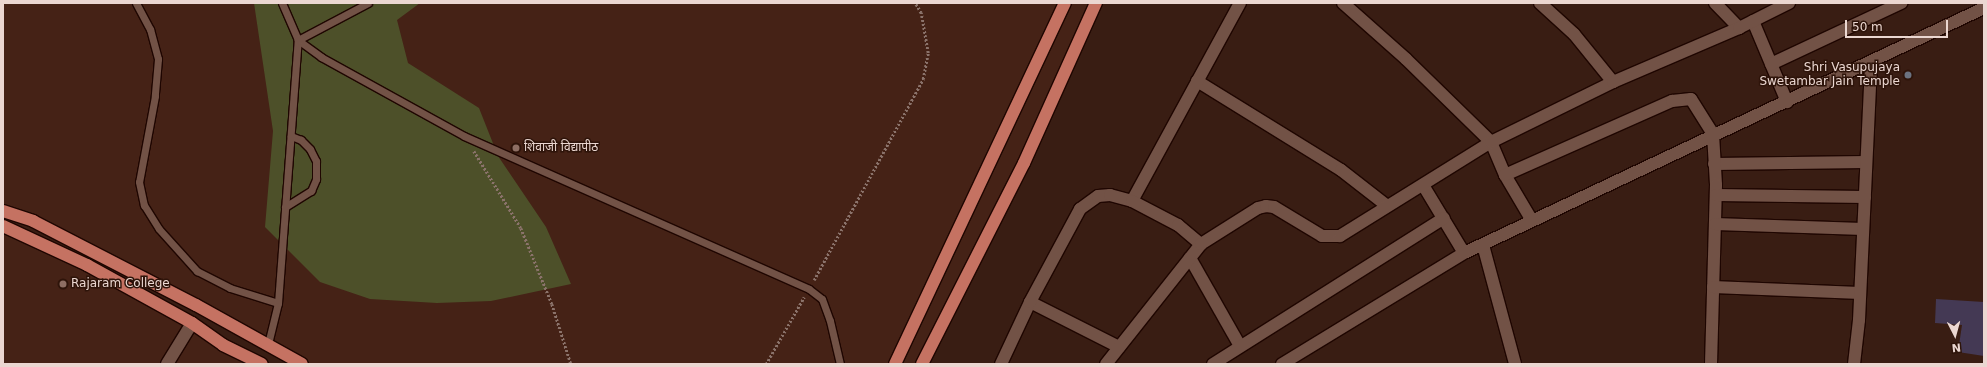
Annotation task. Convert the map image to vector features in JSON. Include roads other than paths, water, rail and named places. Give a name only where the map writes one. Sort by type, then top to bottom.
[{"type":"main road","points":[[895,364],[1065,3]]},
{"type":"main road","points":[[922,364],[1024,163],[1096,3]]},
{"type":"main road","points":[[3,211],[33,221],[268,344],[302,364]]},
{"type":"main road","points":[[3,226],[87,264],[192,323],[223,345],[262,364]]},
{"type":"street","points":[[1132,201],[1240,3]]},
{"type":"street","points":[[1343,3],[1406,59],[1491,142],[1504,175],[1532,219]]},
{"type":"street","points":[[1540,3],[1574,34],[1613,82]]},
{"type":"street","points":[[1715,3],[1739,28]]},
{"type":"street","points":[[1106,364],[1201,244],[1266,206],[1274,207],[1322,236],[1332,238],[1340,236],[1386,205],[1423,185],[1491,142],[1613,82],[1739,28],[1788,3]]},
{"type":"street","points":[[1771,64],[1902,3]]},
{"type":"street","points":[[1282,364],[1464,253],[1483,245],[1532,219],[1713,134],[1871,63],[1984,8]]},
{"type":"street","points":[[1753,21],[1787,102]]},
{"type":"street","points":[[1854,364],[1860,293],[1871,63]]},
{"type":"street","points":[[1197,81],[1312,152],[1386,205]]},
{"type":"street","points":[[1504,175],[1682,98],[1691,99],[1697,106],[1713,134],[1716,195],[1711,364]]},
{"type":"street","points":[[1714,164],[1866,162]]},
{"type":"street","points":[[1423,185],[1464,253]]},
{"type":"street","points":[[1001,364],[1030,302],[1080,209],[1098,196],[1110,195],[1132,201],[1178,225],[1201,244]]},
{"type":"street","points":[[1716,195],[1864,197]]},
{"type":"street","points":[[1213,364],[1444,218]]},
{"type":"street","points":[[1715,224],[1863,229]]},
{"type":"street","points":[[1483,245],[1515,364]]},
{"type":"street","points":[[1190,258],[1240,346]]},
{"type":"street","points":[[1713,287],[1860,293]]},
{"type":"street","points":[[1030,302],[1119,348]]},
{"type":"street","points":[[168,364],[192,323]]},
{"type":"lane","points":[[136,3],[150,29],[158,59],[155,96],[139,182],[144,205],[159,229],[197,271],[230,288],[278,302]]},
{"type":"lane","points":[[268,344],[278,302],[298,40],[282,3]]},
{"type":"lane","points":[[298,40],[368,3]]},
{"type":"lane","points":[[298,40],[321,57],[464,136],[809,289],[822,299],[830,321],[840,364]]},
{"type":"lane","points":[[286,207],[311,191],[316,180],[316,161],[310,149],[301,140],[291,136]]},
{"type":"place","name":"Shri Vasupujaya Swetambar Jain Temple","points":[[1908,75]]},
{"type":"place","name":"शिवाजी विद्यापीठ","points":[[516,148]]},
{"type":"place","name":"Rajaram College","points":[[63,284]]}]
